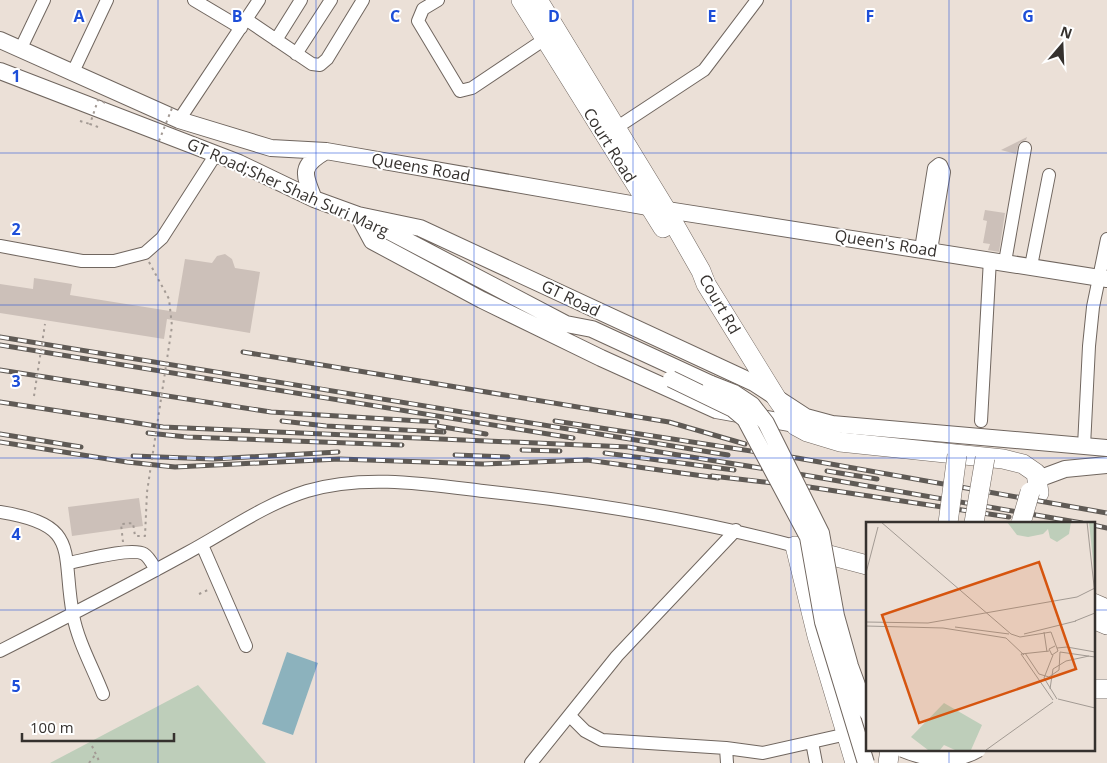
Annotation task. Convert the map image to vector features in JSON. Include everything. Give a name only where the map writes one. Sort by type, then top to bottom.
[{"type":"highway","name":"Court Road","points":[[522,0],[545,39],[656,208]]},
{"type":"highway","name":"Court Road","points":[[538,0],[616,128],[656,208]]},
{"type":"highway","name":"Court Rd","points":[[656,208],[701,270],[706,284],[777,400],[796,425]]},
{"type":"highway","points":[[796,425],[807,432],[840,442],[994,459],[1023,464],[1035,488],[1033,522]]},
{"type":"highway","points":[[948,522],[957,455]]},
{"type":"highway","points":[[974,522],[994,459]]},
{"type":"highway","points":[[1021,522],[1035,488]]},
{"type":"highway","points":[[855,763],[817,636],[795,546],[866,565]]},
{"type":"highway","points":[[1094,629],[1107,635]]},
{"type":"highway","points":[[1094,689],[1107,689]]},
{"type":"highway","points":[[845,727],[866,724]]},
{"type":"highway","points":[[888,763],[890,750]]},
{"type":"highway","points":[[924,763],[932,750]]},
{"type":"main road","name":"GT Road;Sher Shah Suri Marg","points":[[0,40],[175,114]]},
{"type":"main road","name":"GT Road;Sher Shah Suri Marg","points":[[0,71],[239,163],[314,199],[358,215],[566,324]]},
{"type":"main road","name":"Queens Road","points":[[175,114],[246,142],[271,148],[326,151],[656,208]]},
{"type":"main road","points":[[239,163],[246,142]]},
{"type":"main road","points":[[314,199],[306,179],[305,168],[311,160],[326,151]]},
{"type":"main road","name":"Queen's Road","points":[[656,208],[1103,278]]},
{"type":"main road","points":[[358,215],[372,241],[482,300],[601,358],[716,410],[796,425]]},
{"type":"main road","name":"GT Road","points":[[358,215],[420,228],[754,383],[777,400],[806,417],[832,424],[1107,448]]},
{"type":"main road","points":[[566,324],[578,336],[733,408],[745,419],[808,537],[823,622],[866,763]]},
{"type":"main road","points":[[566,324],[592,329],[734,393],[752,405],[766,423],[821,533],[836,616],[850,666],[866,709]]},
{"type":"main road","points":[[1035,488],[1065,470],[1107,466]]},
{"type":"main road","points":[[906,750],[923,756],[942,759],[958,757],[976,750]]},
{"type":"street","points":[[21,48],[44,0]]},
{"type":"street","points":[[73,72],[107,0]]},
{"type":"street","points":[[194,0],[276,40],[312,64],[323,63],[363,0]]},
{"type":"street","points":[[175,114],[244,24],[259,0]]},
{"type":"street","points":[[276,40],[300,0]]},
{"type":"street","points":[[296,54],[331,0]]},
{"type":"street","points":[[438,0],[423,10],[418,21],[460,91],[472,88],[545,39]]},
{"type":"street","points":[[616,128],[704,70],[757,0]]},
{"type":"street","points":[[981,421],[997,261],[1025,148]]},
{"type":"street","points":[[0,246],[82,261],[114,260],[145,253],[162,238],[216,154]]},
{"type":"street","points":[[939,164],[944,168],[944,172],[926,249],[934,168],[939,164]]},
{"type":"street","points":[[1032,266],[1049,174]]},
{"type":"street","points":[[1084,446],[1088,346],[1103,278],[1107,239]]},
{"type":"street","points":[[0,651],[156,570],[284,499],[308,491],[342,484],[430,485],[526,495],[679,519],[736,530],[795,546]]},
{"type":"street","points":[[0,512],[25,516],[44,524],[58,535],[66,549],[76,630],[103,694]]},
{"type":"street","points":[[531,763],[617,656],[736,530]]},
{"type":"street","points":[[202,545],[246,646]]},
{"type":"street","points":[[69,563],[124,553],[140,553],[146,555],[156,570]]},
{"type":"street","points":[[570,716],[585,731],[602,740],[772,753],[812,742],[845,727]]},
{"type":"street","points":[[812,742],[816,763]]},
{"type":"street","points":[[726,748],[727,763]]},
{"type":"path","points":[[90,124],[98,100],[106,103]]},
{"type":"path","points":[[159,141],[175,114]]},
{"type":"path","points":[[80,120],[98,127]]},
{"type":"path","points":[[124,553],[121,524],[133,523],[135,536],[145,536],[147,492],[172,326],[169,300],[145,253]]},
{"type":"path","points":[[34,396],[45,324]]},
{"type":"path","points":[[92,746],[100,763]]},
{"type":"path","points":[[89,763],[95,754]]},
{"type":"green space","points":[[198,685],[266,763],[50,763]]},
{"type":"water","points":[[287,652],[318,663],[293,735],[262,724]]},
{"type":"building","points":[[1027,137],[1026,140],[1019,143],[1016,154],[1001,150]]},
{"type":"building","points":[[985,210],[1005,213],[999,252],[988,250],[990,244],[983,243],[987,221],[983,220]]},
{"type":"building","points":[[225,254],[232,259],[235,268],[260,272],[250,333],[167,319],[164,339],[0,313],[0,284],[33,289],[34,278],[72,284],[70,295],[176,312],[185,259],[212,263],[217,256]]},
{"type":"building","points":[[139,498],[143,526],[72,536],[68,507]]},
{"type":"railway","points":[[0,337],[728,455]]},
{"type":"railway","points":[[0,345],[573,438]]},
{"type":"railway","points":[[243,352],[669,422],[745,444]]},
{"type":"railway","points":[[0,370],[271,412],[437,422]]},
{"type":"railway","points":[[0,402],[163,427],[628,447],[1076,522]]},
{"type":"railway","points":[[282,421],[326,426],[444,432]]},
{"type":"railway","points":[[555,421],[797,458],[1107,513]]},
{"type":"railway","points":[[437,426],[486,434]]},
{"type":"railway","points":[[148,433],[187,437],[402,445]]},
{"type":"railway","points":[[0,434],[81,447]]},
{"type":"railway","points":[[0,442],[127,462],[175,467],[339,459],[483,464],[587,460],[718,478]]},
{"type":"railway","points":[[522,450],[560,451]]},
{"type":"railway","points":[[133,456],[213,459],[338,452]]},
{"type":"railway","points":[[605,453],[734,470]]},
{"type":"railway","points":[[455,455],[508,457]]},
{"type":"railway","points":[[827,471],[877,479]]},
{"type":"railway","points":[[712,476],[809,487],[1009,517]]},
{"type":"railway","points":[[1094,525],[1107,528]]}]
